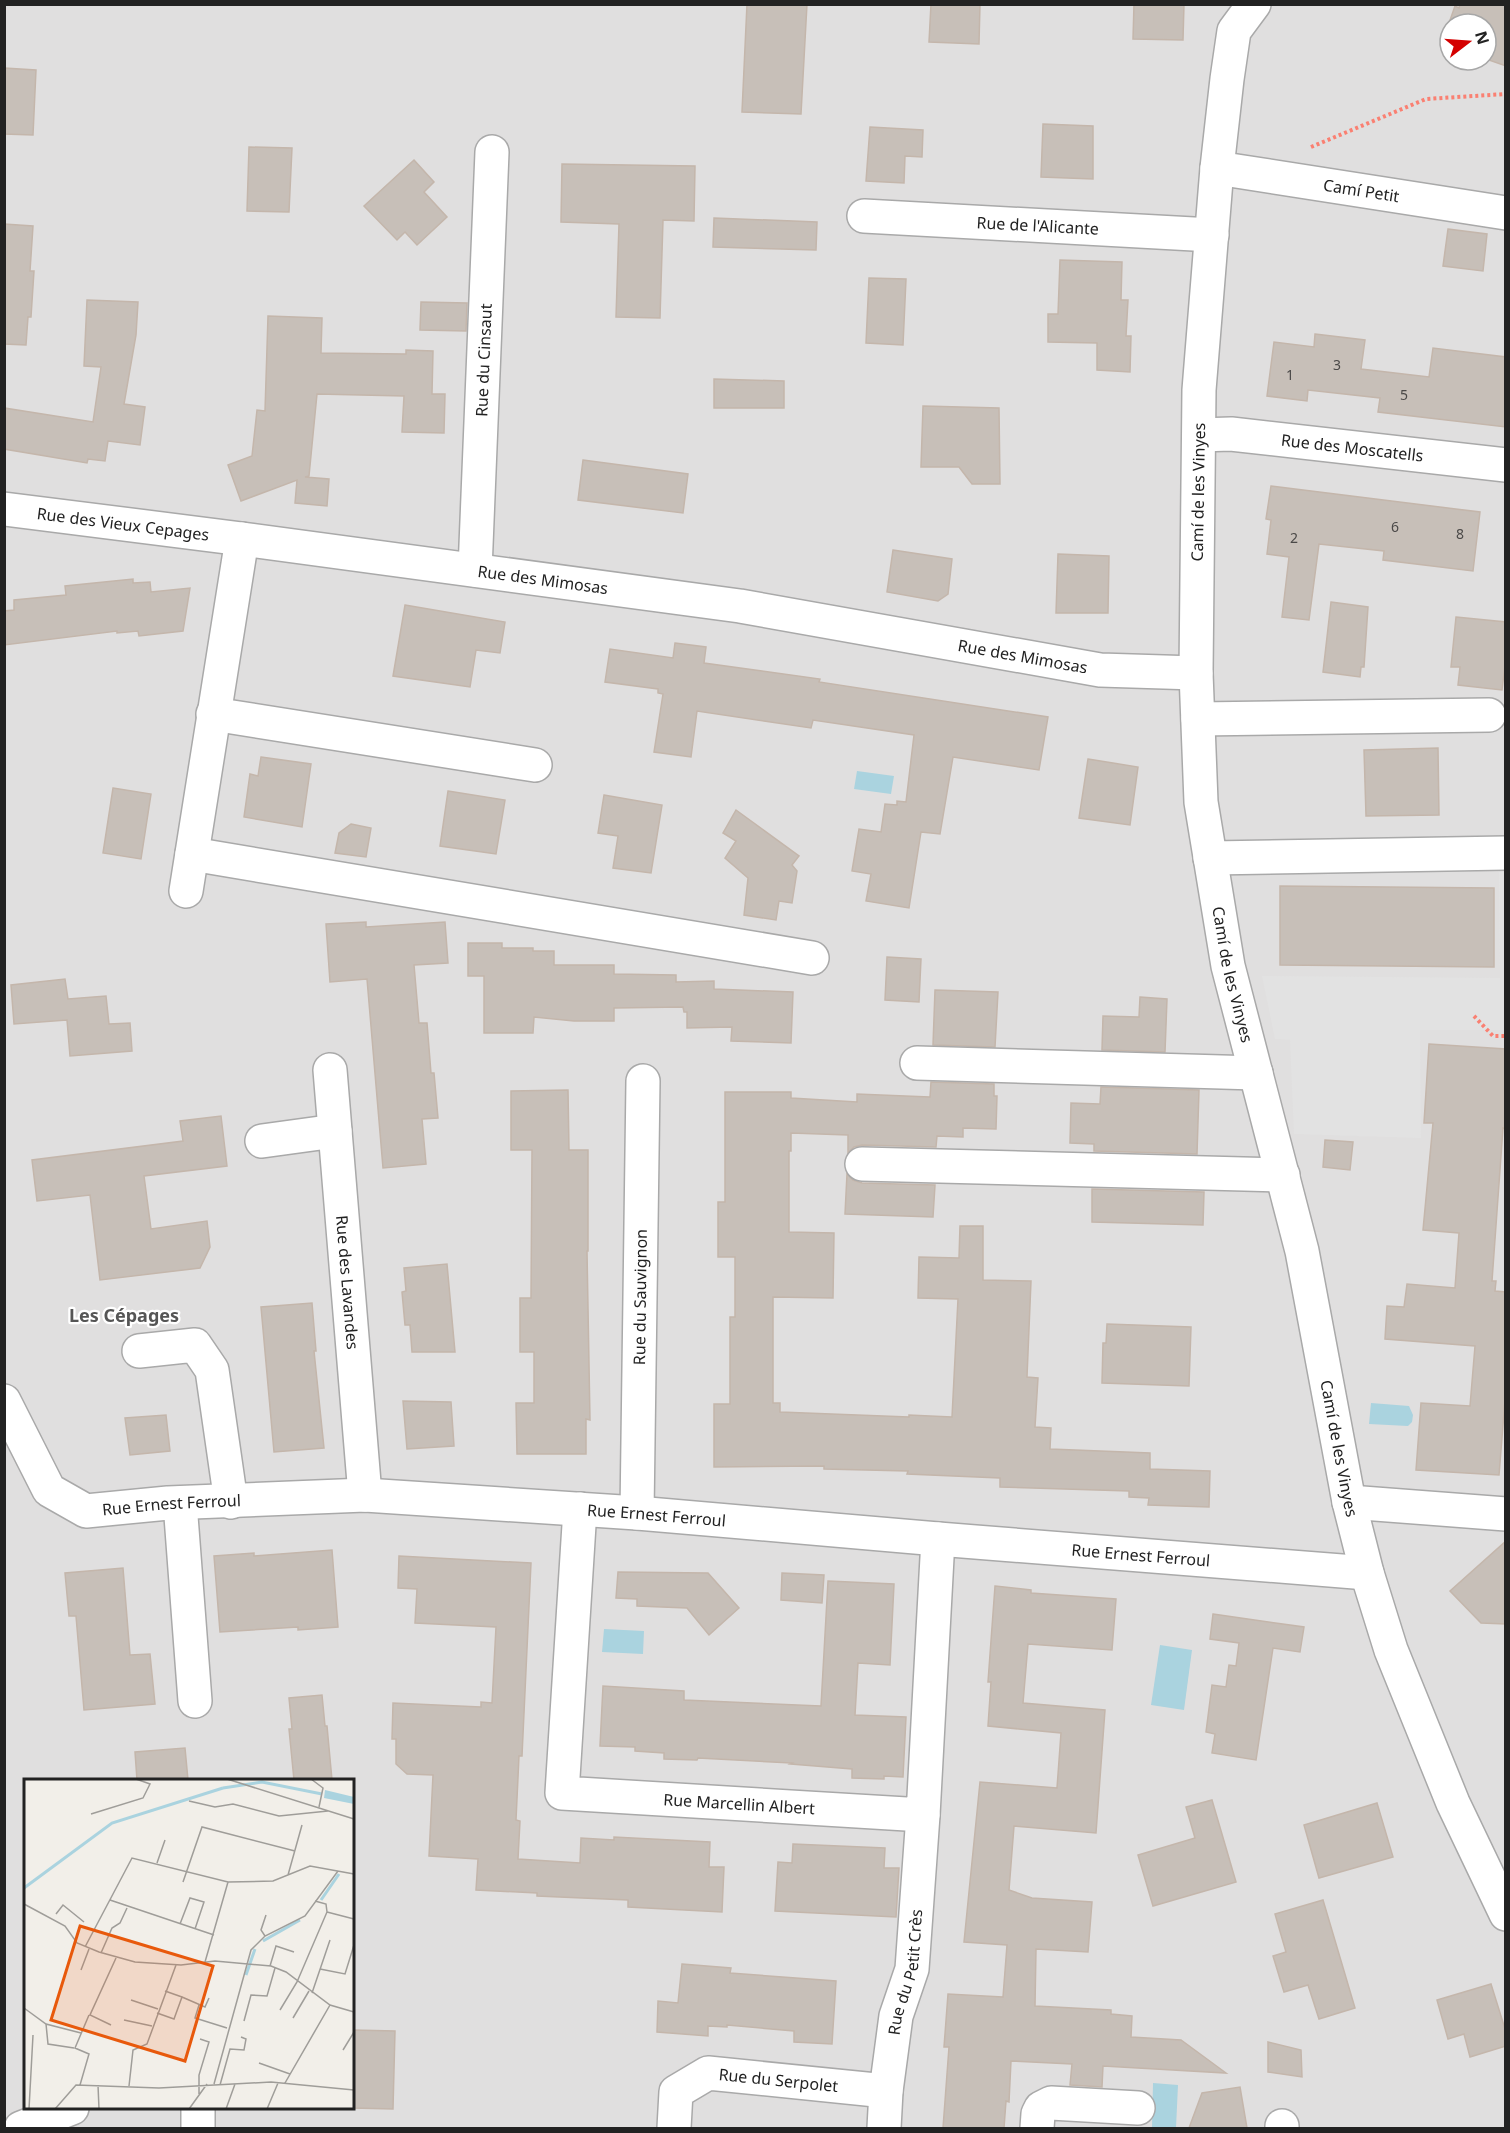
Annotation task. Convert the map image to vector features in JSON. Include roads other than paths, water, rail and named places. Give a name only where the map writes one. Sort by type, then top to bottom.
[{"type":"street","name":"Camí de les Vinyes","points":[[1254,4],[1234,31],[1217,168],[1199,390],[1196,673],[1201,802],[1228,966],[1302,1251],[1349,1502],[1367,1573],[1391,1650],[1453,1803],[1506,1914]]},
{"type":"street","name":"Rue du Cinsaut","points":[[474,570],[492,152]]},
{"type":"street","name":"Camí Petit","points":[[1217,168],[1506,213]]},
{"type":"street","name":"Rue de l'Alicante","points":[[864,216],[1212,235]]},
{"type":"street","name":"Rue des Moscatells","points":[[1198,435],[1231,434],[1506,465]]},
{"type":"street","name":"Rue des Vieux Cepages","points":[[4,509],[242,538]]},
{"type":"street","name":"Rue des Mimosas","points":[[242,538],[740,606],[1100,670],[1196,673]]},
{"type":"street","points":[[186,891],[242,538]]},
{"type":"street","points":[[213,714],[535,765]]},
{"type":"street","points":[[1198,718],[1489,715]]},
{"type":"street","points":[[1210,858],[1506,853]]},
{"type":"street","points":[[192,854],[812,958]]},
{"type":"street","points":[[917,1063],[1257,1074]]},
{"type":"street","name":"Rue des Lavandes","points":[[330,1070],[365,1495]]},
{"type":"street","name":"Rue du Sauvignon","points":[[638,1513],[643,1081]]},
{"type":"street","points":[[262,1141],[335,1131]]},
{"type":"street","points":[[862,1164],[1283,1175]]},
{"type":"street","points":[[139,1351],[195,1346],[212,1370],[231,1502]]},
{"type":"street","name":"Rue Ernest Ferroul","points":[[4,1401],[49,1490],[86,1510],[180,1503],[365,1495],[638,1513],[1367,1573]]},
{"type":"street","points":[[1349,1502],[1506,1514]]},
{"type":"street","points":[[180,1503],[195,1701]]},
{"type":"street","name":"Rue Marcellin Albert","points":[[580,1509],[562,1793],[923,1815]]},
{"type":"street","points":[[923,1815],[938,1539]]},
{"type":"street","name":"Rue du Petit Crès","points":[[884,2128],[886,2091],[896,2016],[912,1969],[923,1815]]},
{"type":"street","name":"Rue du Serpolet","points":[[674,2128],[676,2092],[708,2073],[886,2091]]},
{"type":"street","points":[[1037,2128],[1041,2108],[1051,2103],[1138,2108]]},
{"type":"street","points":[[21,2128],[69,2109]]},
{"type":"street","points":[[198,2109],[198,2128]]},
{"type":"water","points":[[857,771],[894,776],[891,794],[854,789]]},
{"type":"water","points":[[1371,1403],[1409,1406],[1413,1415],[1412,1422],[1408,1426],[1369,1424]]},
{"type":"water","points":[[604,1629],[644,1631],[643,1654],[602,1652]]},
{"type":"water","points":[[1160,1645],[1192,1650],[1184,1710],[1151,1705]]},
{"type":"water","points":[[1153,2083],[1178,2085],[1176,2128],[1152,2128]]},
{"type":"district","name":"Les Cépages","points":[[124,1315]]}]
